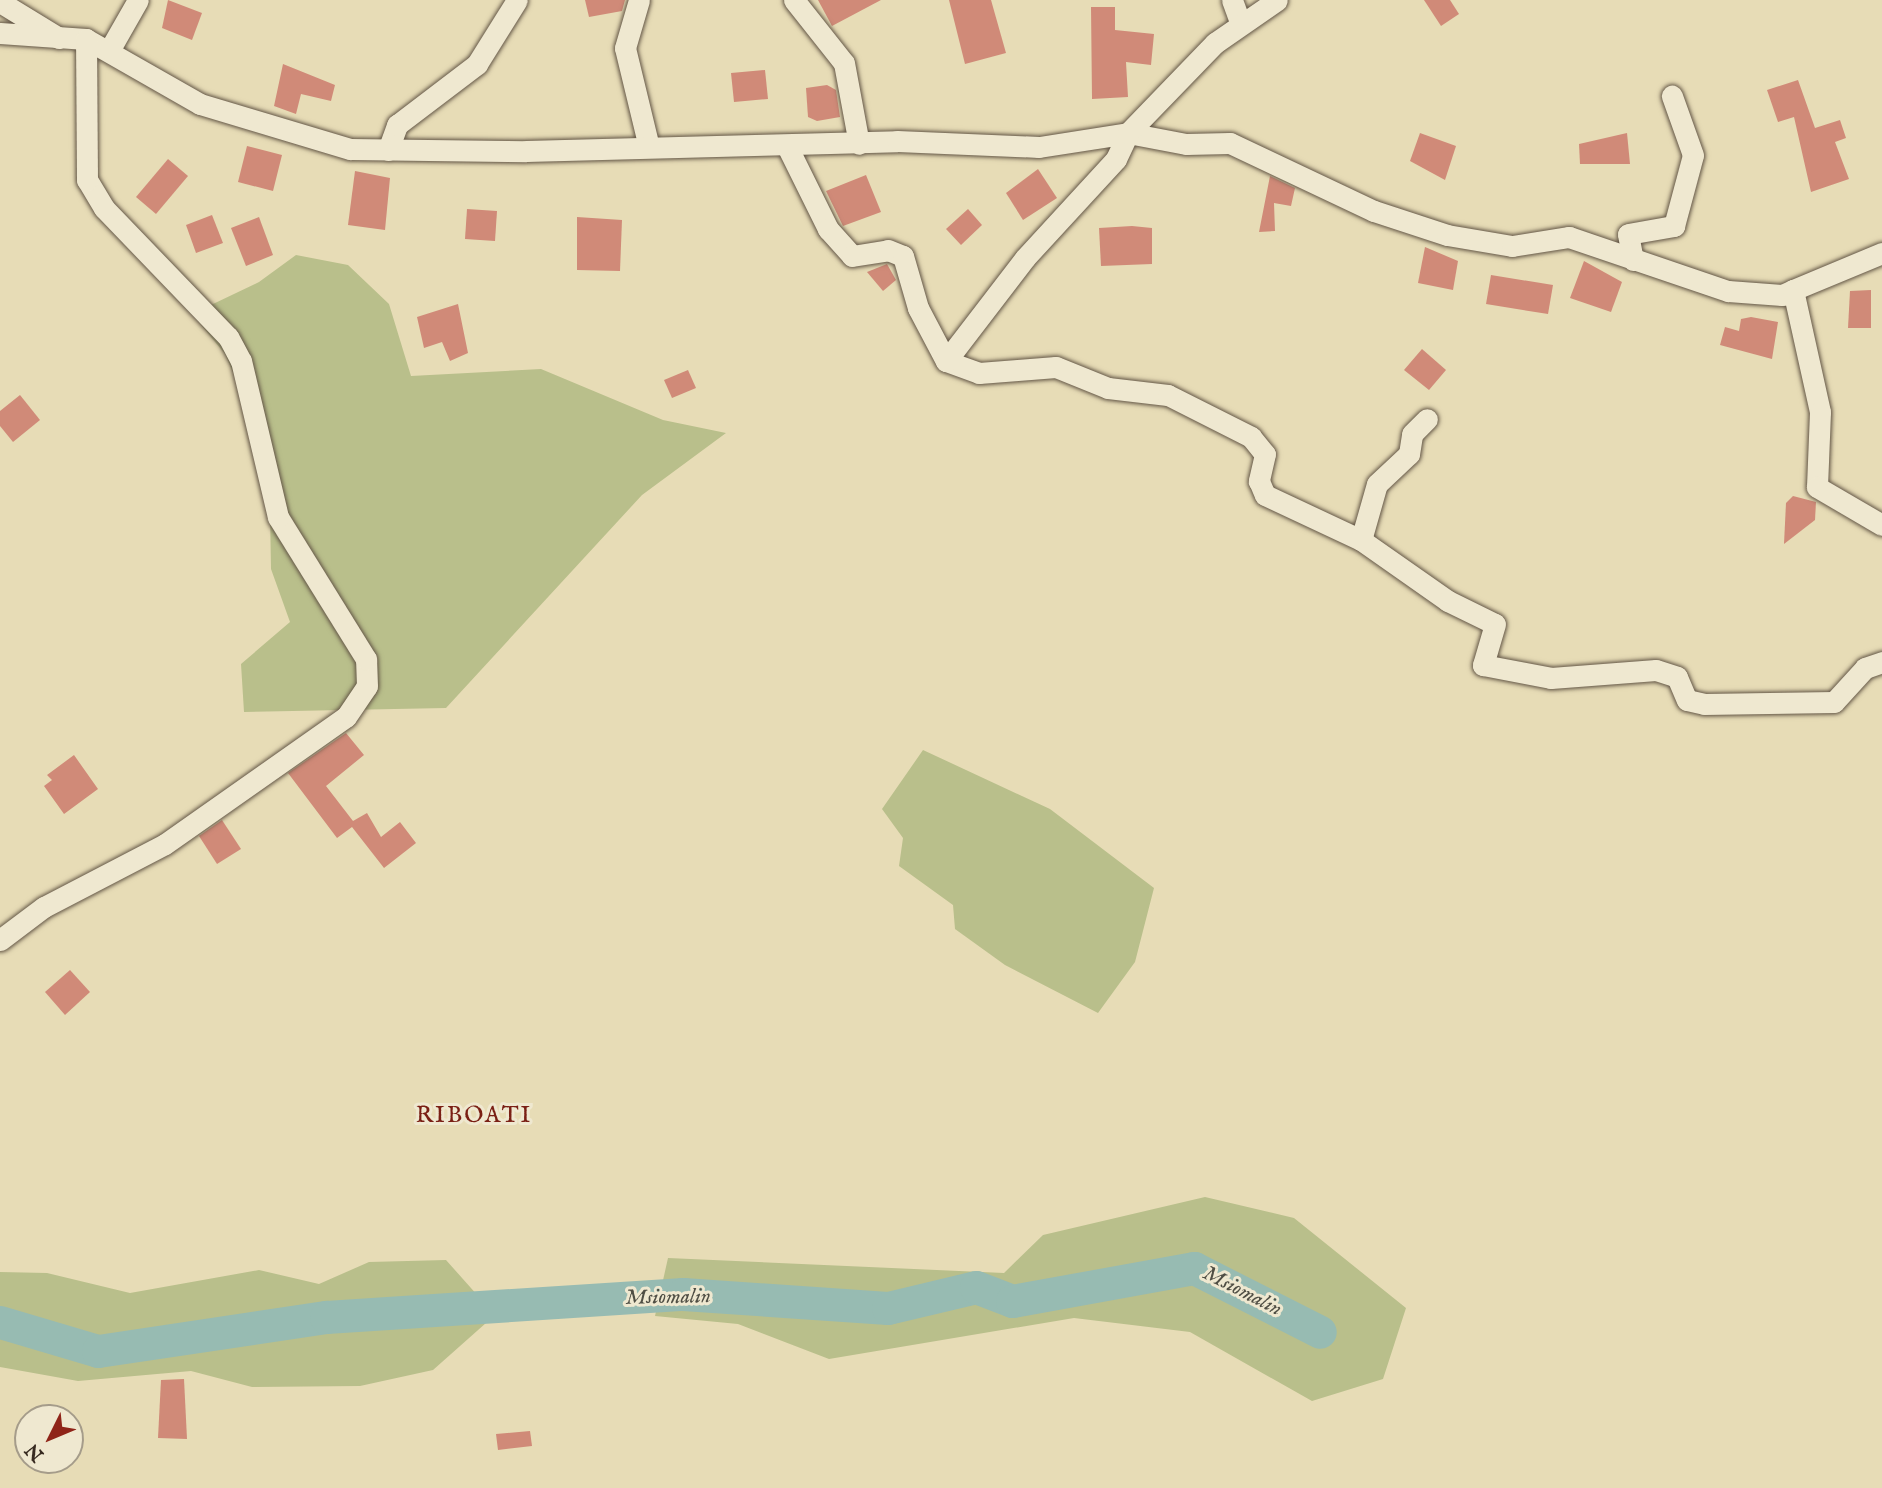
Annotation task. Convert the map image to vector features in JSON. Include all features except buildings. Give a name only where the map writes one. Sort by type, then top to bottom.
[{"type":"street","points":[[110,50],[138,0]]},
{"type":"street","points":[[388,150],[397,125],[477,64],[517,0]]},
{"type":"street","points":[[639,0],[625,48],[648,144]]},
{"type":"street","points":[[794,0],[844,63],[859,144]]},
{"type":"street","points":[[1231,0],[1240,22]]},
{"type":"street","points":[[946,361],[1024,258],[1116,159],[1128,133],[1240,22],[1277,0]]},
{"type":"street","points":[[0,2],[63,42]]},
{"type":"street","points":[[0,33],[63,42],[86,39],[110,50],[200,104],[324,144],[388,150],[526,151],[648,144],[1039,147],[1128,133],[1186,144],[1230,143],[1374,211],[1447,235],[1512,246],[1569,237],[1728,291],[1793,290],[1882,253]]},
{"type":"street","points":[[0,940],[44,907],[165,844],[346,717],[367,686],[366,659],[278,517],[241,360],[228,337],[104,208],[87,180],[86,39]]},
{"type":"street","points":[[1633,260],[1628,234],[1674,226],[1693,155],[1672,96]]},
{"type":"street","points":[[787,146],[828,229],[852,256],[888,250],[903,256],[918,307],[946,361],[979,373],[1056,367],[1108,388],[1168,395],[1260,445],[1265,495],[1361,540],[1448,601],[1495,624],[1481,660],[1497,671],[1606,678],[1656,670],[1677,677],[1687,700],[1704,704],[1834,702],[1865,668],[1882,662]]},
{"type":"street","points":[[1793,290],[1820,412],[1817,487],[1882,525]]},
{"type":"street","points":[[1361,540],[1377,484],[1409,454],[1412,434],[1427,419]]},
{"type":"green space","points":[[296,255],[348,265],[389,304],[411,376],[541,369],[663,420],[726,433],[642,495],[446,708],[244,712],[241,664],[290,622],[271,569],[269,457],[225,354],[192,314],[259,282]]},
{"type":"green space","points":[[923,750],[1050,809],[1154,888],[1135,962],[1098,1013],[1005,965],[955,929],[953,905],[899,866],[903,838],[882,809]]},
{"type":"green space","points":[[1205,1197],[1294,1218],[1406,1308],[1383,1379],[1312,1401],[1190,1332],[1074,1318],[829,1359],[738,1324],[655,1316],[668,1258],[1004,1273],[1043,1235]]},
{"type":"green space","points":[[446,1260],[495,1315],[433,1370],[360,1386],[252,1387],[191,1371],[78,1381],[0,1367],[0,1272],[47,1273],[130,1293],[259,1270],[319,1284],[369,1262]]},
{"type":"waterway","name":"Msiomalin","points":[[0,1322],[98,1351],[326,1317],[683,1294],[888,1308],[976,1287],[1012,1301],[1194,1268],[1320,1332]]},
{"type":"district","name":"RIBOATI","points":[[474,1116]]}]
